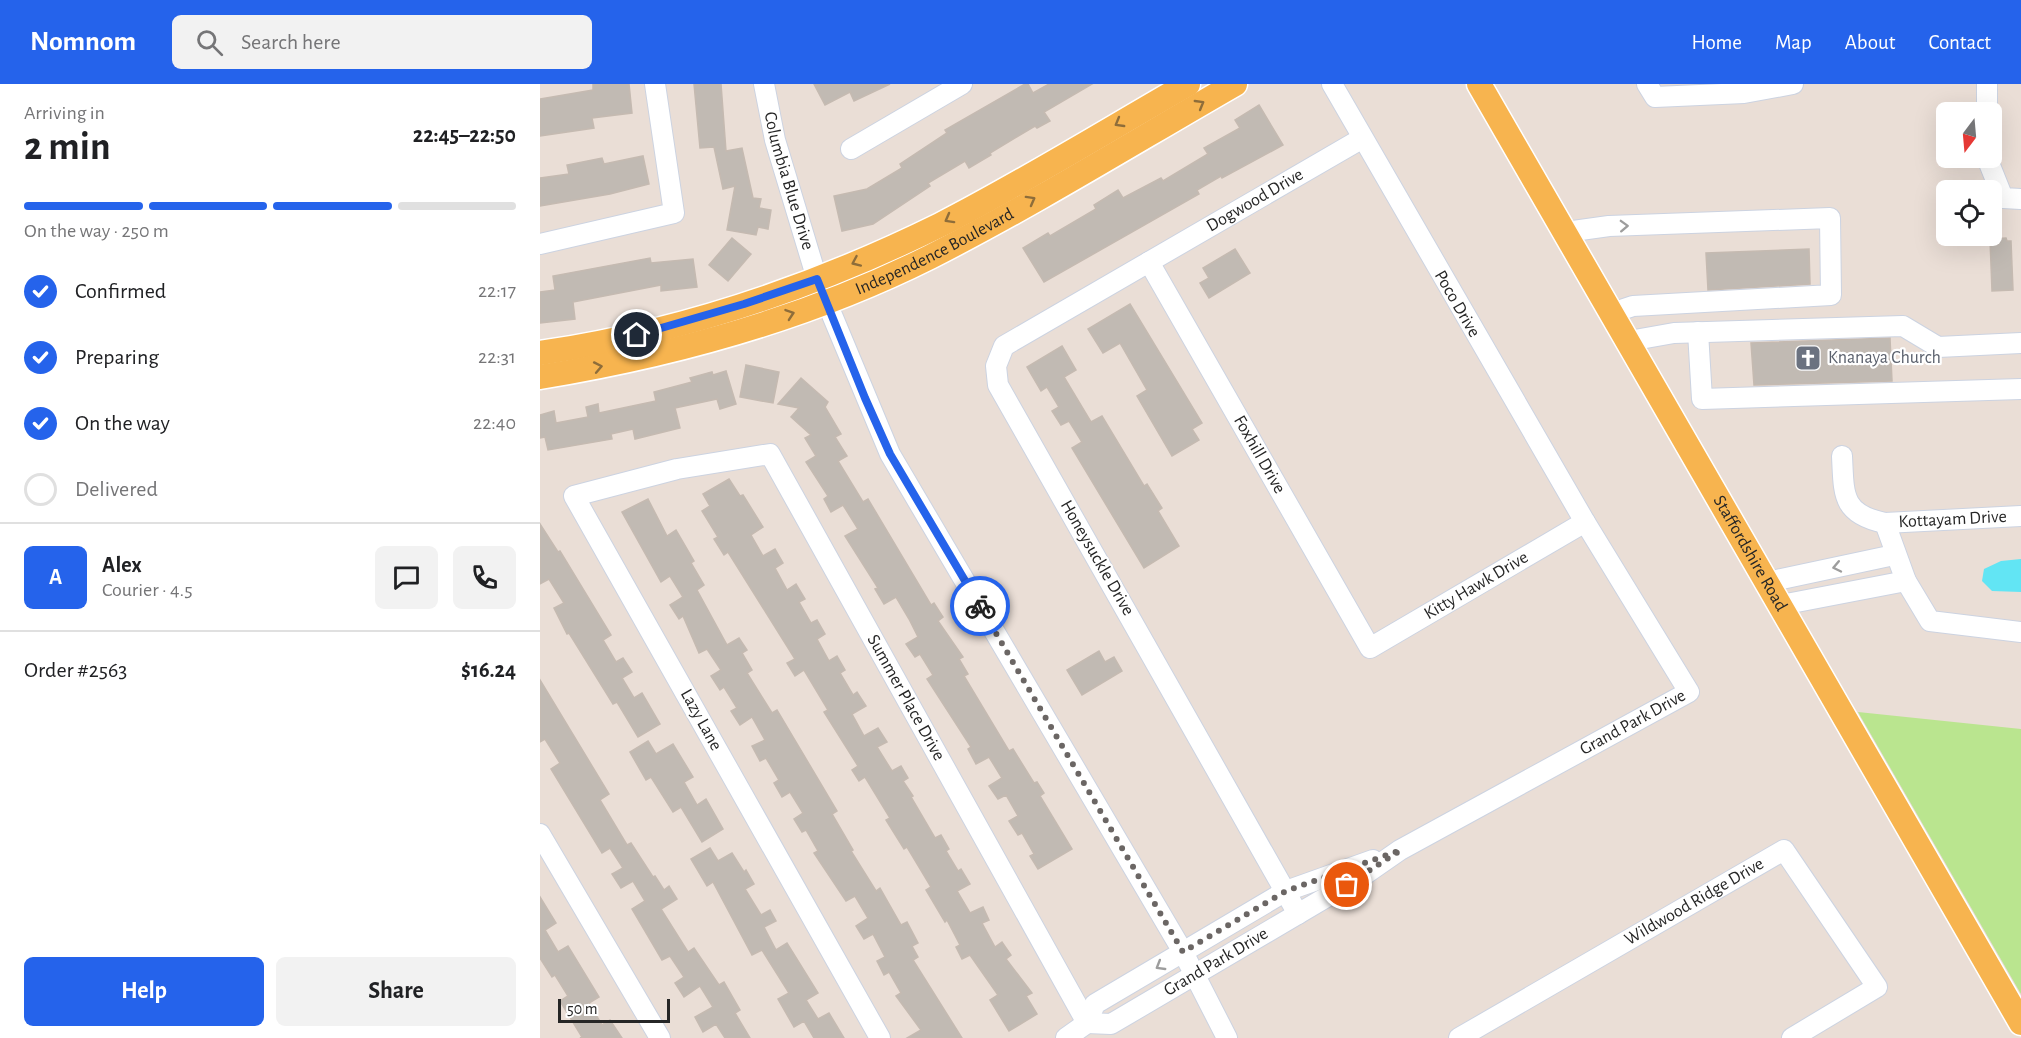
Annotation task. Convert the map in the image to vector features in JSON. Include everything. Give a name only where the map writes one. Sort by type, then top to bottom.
[{"type":"main road","name":"Independence Boulevard","points":[[555,359],[702,342],[828,301],[930,257],[1188,84]]},
{"type":"main road","name":"Independence Boulevard","points":[[540,377],[555,359],[690,321],[817,279],[1070,165],[1235,84]]},
{"type":"main road","name":"Staffordshire Road","points":[[1479,84],[2021,1023]]},
{"type":"street","points":[[540,244],[674,213],[655,84]]},
{"type":"street","name":"Columbia Blue Drive","points":[[764,84],[775,140],[817,279],[890,454],[1183,952],[1227,1038]]},
{"type":"street","points":[[851,148],[962,84]]},
{"type":"street","name":"Poco Drive","points":[[1332,84],[1361,139],[1585,522]]},
{"type":"street","points":[[1987,84],[1987,102]]},
{"type":"street","points":[[1651,91],[1744,93],[1793,85]]},
{"type":"street","name":"Dogwood Drive","points":[[1149,262],[1361,139]]},
{"type":"street","points":[[1993,168],[2012,198]]},
{"type":"street","points":[[1566,232],[1609,226],[1830,218],[1831,295],[1633,306],[1612,314]]},
{"type":"street","name":"Foxhill Drive","points":[[1149,262],[1370,648]]},
{"type":"street","name":"Honeysuckle Drive","points":[[1149,262],[1004,346],[996,366],[999,385],[1298,914]]},
{"type":"street","points":[[1629,341],[1698,332],[1903,326],[1938,347],[2021,343]]},
{"type":"street","points":[[1698,332],[1702,399],[2021,389]]},
{"type":"street","name":"Summer Place Drive","points":[[678,469],[770,454],[1087,1023]]},
{"type":"street","points":[[1842,456],[1844,496],[1862,518],[1885,523],[1894,555],[1906,581],[1930,621],[2021,632]]},
{"type":"street","name":"Lazy Lane","points":[[678,469],[574,495],[880,1038]]},
{"type":"street","name":"Kottayam Drive","points":[[1885,523],[2021,516]]},
{"type":"street","name":"Kitty Hawk Drive","points":[[1370,648],[1585,522]]},
{"type":"street","name":"Grand Park Drive","points":[[1087,1023],[1111,1024],[1298,914],[1401,850],[1689,692],[1585,522]]},
{"type":"street","points":[[1767,582],[1894,555]]},
{"type":"street","points":[[1781,605],[1906,581]]},
{"type":"street","points":[[540,834],[660,1038]]},
{"type":"street","name":"Grand Park Drive","points":[[1066,1038],[1087,1023],[1095,1004],[1286,891],[1401,850]]},
{"type":"street","name":"Wildwood Ridge Drive","points":[[1459,1038],[1784,850],[1877,987],[1792,1038]]},
{"type":"green space","points":[[1858,712],[2021,729],[2021,994]]},
{"type":"water","points":[[2021,559],[2021,592],[1992,591],[1982,581],[1984,569],[2001,561]]},
{"type":"building","points":[[593,84],[629,84],[632,113],[592,118],[594,128],[540,136],[540,99],[593,90]]},
{"type":"building","points":[[694,84],[721,84],[726,151],[742,148],[753,198],[761,199],[759,208],[771,210],[768,229],[758,227],[756,235],[727,230],[735,186],[723,189],[714,147],[700,148]]},
{"type":"building","points":[[814,84],[890,84],[854,101],[850,92],[825,105]]},
{"type":"building","points":[[1028,84],[1033,93],[1049,84],[1092,84],[1044,112],[1050,121],[1037,128],[1035,126],[969,168],[965,161],[928,183],[930,186],[873,224],[842,231],[834,196],[867,189],[902,168],[900,164],[947,133],[945,130]]},
{"type":"building","points":[[1259,105],[1283,145],[1222,178],[1221,176],[1197,190],[1199,194],[1044,282],[1023,248],[1048,233],[1050,236],[1096,209],[1094,205],[1118,190],[1123,198],[1161,178],[1163,181],[1208,154],[1204,148],[1240,128],[1235,120]]},
{"type":"building","points":[[643,156],[649,184],[610,194],[540,206],[540,178],[569,174],[567,165],[602,158],[604,164]]},
{"type":"building","points":[[732,238],[751,254],[728,281],[709,265]]},
{"type":"building","points":[[2002,238],[2011,241],[2013,290],[1992,291],[1990,246],[2002,246]]},
{"type":"building","points":[[1235,249],[1250,273],[1209,298],[1200,283],[1209,278],[1203,268]]},
{"type":"building","points":[[1809,249],[1810,284],[1708,290],[1706,253]]},
{"type":"building","points":[[650,258],[651,263],[693,259],[697,287],[661,291],[661,285],[573,302],[575,319],[540,323],[540,292],[555,290],[553,276]]},
{"type":"building","points":[[1130,304],[1202,423],[1192,429],[1199,440],[1172,456],[1137,396],[1147,390],[1120,343],[1103,353],[1088,329]]},
{"type":"building","points":[[1890,338],[1892,381],[1754,385],[1751,343]]},
{"type":"building","points":[[1062,346],[1076,370],[1064,377],[1091,422],[1102,416],[1144,486],[1147,484],[1162,508],[1158,511],[1179,546],[1144,568],[1072,448],[1082,442],[1069,421],[1061,425],[1052,411],[1059,407],[1047,387],[1041,391],[1027,367]]},
{"type":"building","points":[[746,365],[779,372],[773,403],[740,397]]},
{"type":"building","points":[[726,371],[736,404],[720,409],[717,399],[675,408],[680,428],[635,439],[633,429],[611,434],[612,439],[548,450],[545,437],[540,438],[540,415],[554,411],[556,423],[588,417],[586,407],[598,404],[599,413],[656,401],[654,392],[692,382],[690,378]]},
{"type":"building","points":[[801,378],[828,402],[825,407],[841,434],[835,437],[847,456],[838,461],[863,502],[868,499],[931,605],[934,603],[943,617],[938,621],[963,657],[959,659],[968,674],[964,676],[1009,751],[1013,749],[1034,783],[1037,782],[1044,793],[1040,796],[1072,849],[1038,869],[1030,856],[1034,854],[1022,833],[1018,835],[1009,821],[1018,816],[1006,795],[998,799],[989,786],[1002,778],[989,757],[976,764],[968,749],[971,747],[927,679],[933,675],[920,654],[915,657],[906,644],[918,637],[909,619],[896,597],[884,604],[875,589],[878,588],[845,536],[858,529],[843,505],[831,512],[824,499],[828,496],[806,462],[816,456],[805,438],[811,435],[791,417],[799,408],[778,404]]},
{"type":"building","points":[[729,479],[740,496],[743,495],[763,527],[751,535],[763,556],[775,549],[783,563],[775,568],[787,590],[796,584],[805,599],[799,602],[811,623],[817,620],[825,634],[817,639],[829,661],[837,656],[845,670],[840,673],[853,695],[857,692],[866,706],[852,714],[864,736],[878,728],[887,742],[877,747],[892,771],[901,766],[908,778],[903,781],[913,796],[911,797],[935,838],[941,835],[949,849],[946,851],[958,871],[961,869],[970,884],[957,891],[970,913],[983,907],[989,920],[982,923],[995,947],[1002,942],[1011,955],[1006,959],[1032,993],[1026,996],[1037,1014],[1009,1031],[990,1000],[998,995],[970,955],[962,959],[956,947],[960,945],[947,920],[945,922],[926,890],[931,887],[907,847],[904,849],[886,820],[890,818],[865,777],[859,781],[852,770],[858,766],[824,712],[828,710],[804,670],[795,676],[787,663],[795,659],[728,552],[724,555],[714,539],[718,537],[702,511],[710,506],[703,494]]},
{"type":"building","points":[[648,499],[667,536],[676,530],[694,561],[691,563],[704,585],[697,590],[727,645],[739,638],[747,650],[742,653],[752,670],[747,673],[772,713],[777,710],[837,811],[832,814],[853,850],[851,851],[876,891],[880,888],[901,925],[907,922],[918,943],[912,946],[918,957],[913,960],[962,1038],[907,1038],[921,1030],[896,996],[901,993],[889,972],[884,975],[877,961],[885,957],[873,934],[864,939],[856,926],[868,918],[855,896],[846,901],[814,853],[818,851],[806,830],[802,832],[794,819],[803,813],[790,792],[782,797],[774,783],[779,780],[766,758],[760,761],[752,746],[765,740],[752,717],[740,725],[731,711],[737,708],[724,687],[720,690],[711,676],[721,670],[707,649],[699,653],[683,616],[679,619],[670,605],[683,597],[670,576],[661,582],[622,512]]},
{"type":"building","points":[[540,524],[558,552],[560,551],[611,635],[603,640],[616,662],[623,658],[632,672],[622,678],[634,698],[642,693],[660,724],[638,737],[617,702],[613,704],[569,633],[567,634],[554,608],[564,603],[549,579],[540,584]]},
{"type":"building","points":[[1099,651],[1105,662],[1114,657],[1122,671],[1082,695],[1067,670]]},
{"type":"building","points":[[540,680],[609,794],[600,800],[627,845],[631,843],[653,877],[655,876],[664,890],[669,886],[677,899],[661,909],[688,952],[694,948],[719,985],[724,982],[740,1010],[735,1013],[750,1038],[725,1038],[716,1024],[703,1032],[695,1017],[713,1007],[700,986],[684,997],[675,983],[684,977],[670,956],[662,960],[632,909],[645,901],[633,881],[621,888],[612,874],[623,868],[610,848],[602,853],[551,769],[560,763],[545,739],[540,742]]},
{"type":"building","points":[[648,741],[656,754],[673,744],[693,777],[684,782],[697,805],[706,799],[723,829],[702,842],[681,807],[673,812],[651,777],[646,780],[630,752]]},
{"type":"building","points":[[710,848],[718,861],[732,853],[744,872],[746,870],[754,884],[745,889],[761,915],[770,910],[776,921],[764,927],[776,950],[787,943],[818,993],[806,1000],[818,1019],[829,1013],[844,1038],[814,1038],[804,1021],[794,1027],[778,999],[789,993],[762,950],[752,955],[713,882],[707,886],[691,859]]},
{"type":"building","points":[[540,897],[556,923],[545,930],[558,952],[568,946],[599,997],[589,1003],[602,1025],[610,1020],[622,1038],[580,1038],[582,1037],[560,1001],[568,996],[555,975],[552,977],[540,958]]},
{"type":"way so far","points":[[980,606],[1183,952],[1286,891],[1401,850],[1347,885]]},
{"type":"place","name":"Knanaya Church","points":[[1808,358]]},
{"type":"route","points":[[637,335],[690,321],[817,279],[890,454],[980,606]]}]
